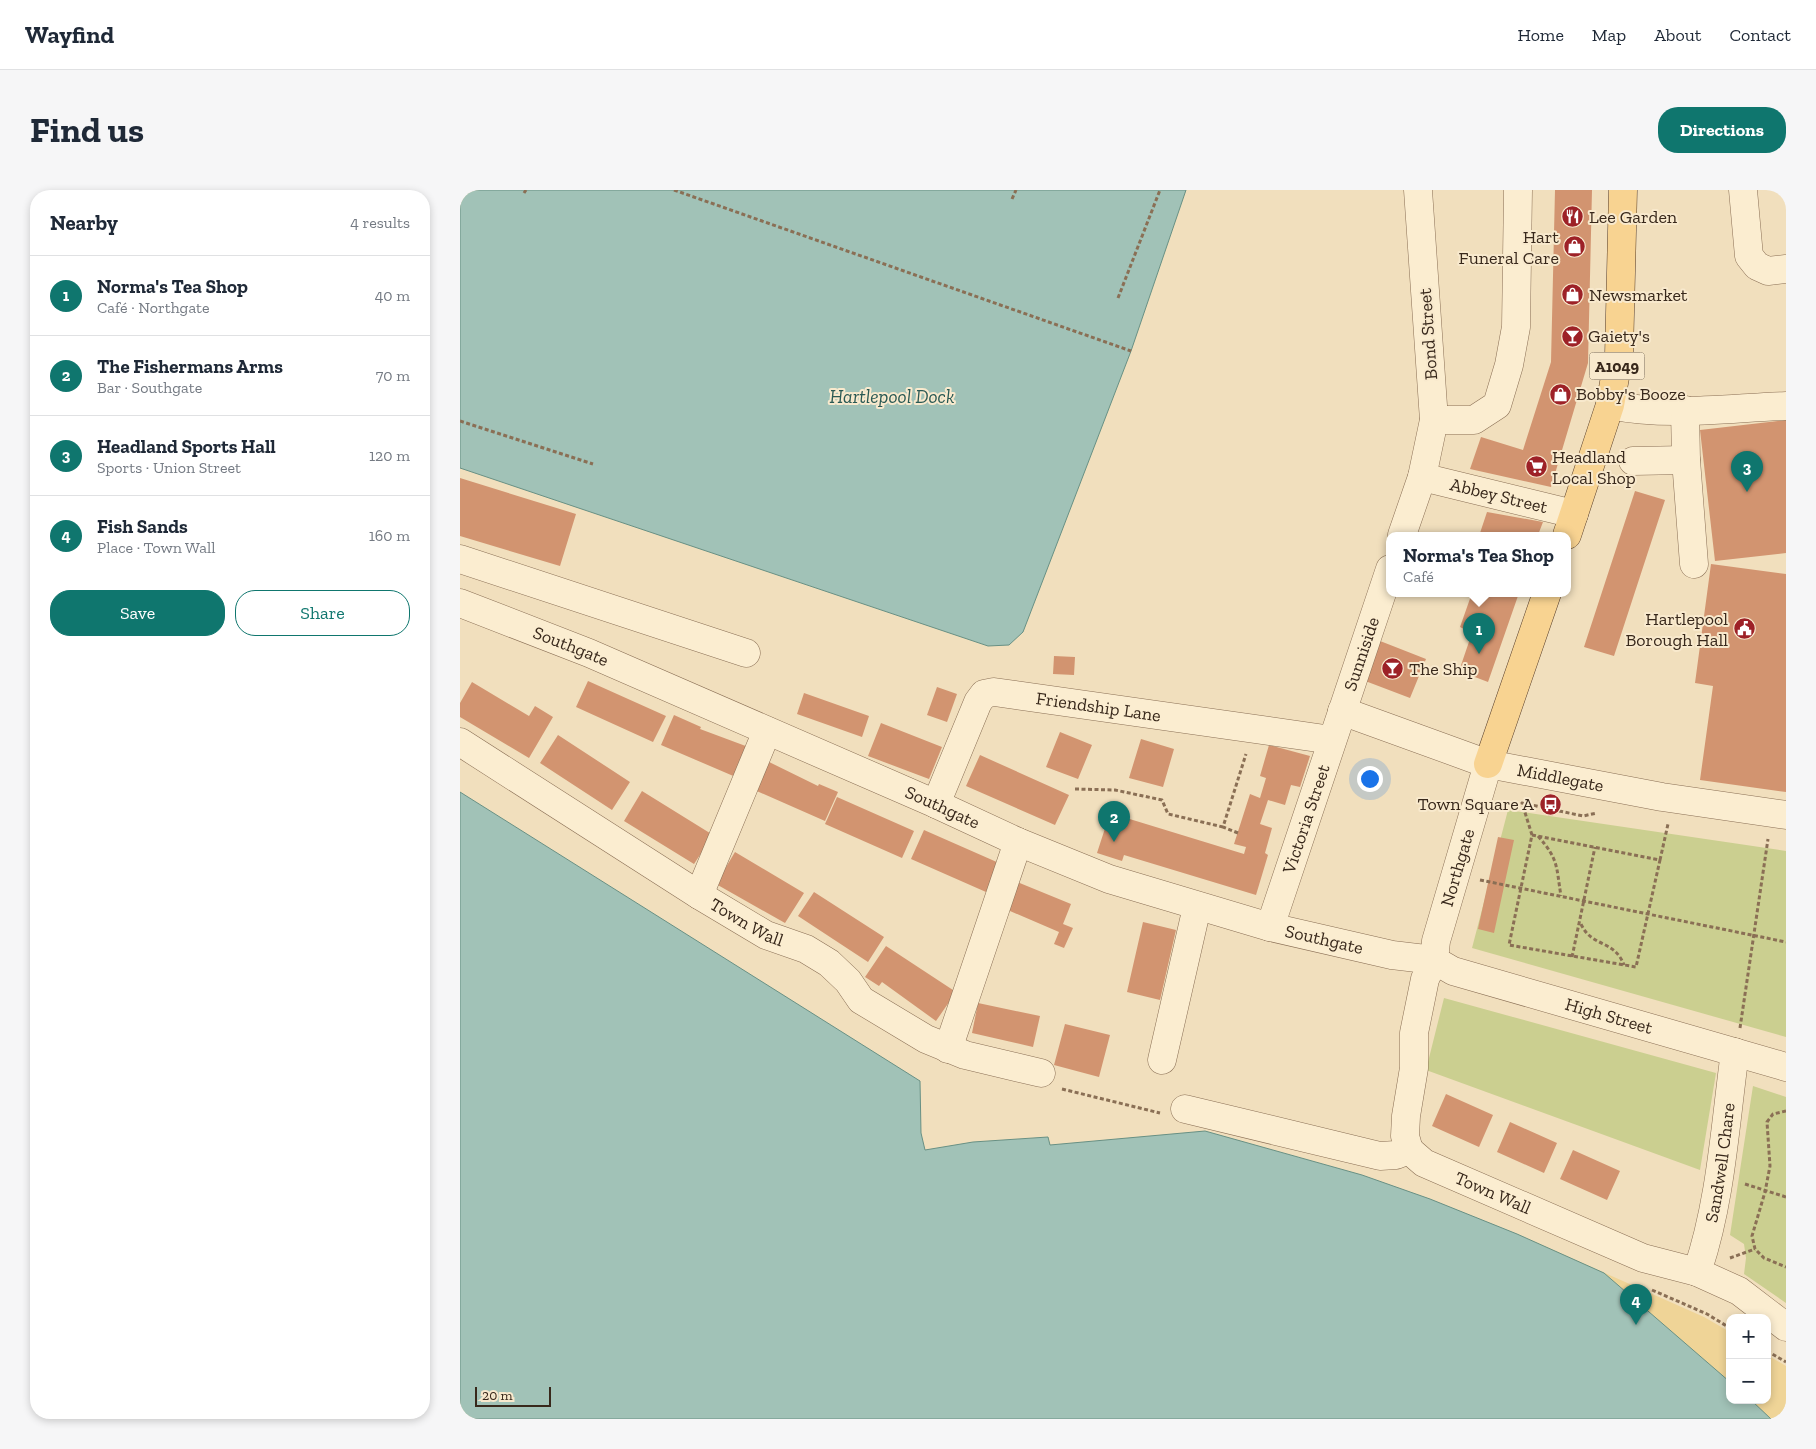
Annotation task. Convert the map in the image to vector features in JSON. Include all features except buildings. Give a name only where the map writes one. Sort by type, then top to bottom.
[{"type":"main road","name":"A1049","points":[[1571,524],[1610,405],[1619,355],[1623,190]]},
{"type":"main road","name":"Northgate","points":[[1488,764],[1546,597]]},
{"type":"street","name":"Bond Street","points":[[1418,190],[1434,420],[1422,476]]},
{"type":"street","points":[[1434,420],[1474,420],[1497,405],[1509,365],[1516,327],[1518,190]]},
{"type":"street","points":[[1743,190],[1749,256],[1757,266],[1768,271],[1786,269]]},
{"type":"street","points":[[1610,405],[1633,410],[1786,406]]},
{"type":"street","points":[[1685,410],[1686,460],[1694,564]]},
{"type":"street","points":[[1633,461],[1686,460]]},
{"type":"street","points":[[1403,532],[1422,476]]},
{"type":"street","name":"Abbey Street","points":[[1422,476],[1571,524]]},
{"type":"street","points":[[460,559],[746,653]]},
{"type":"street","name":"Sunniside","points":[[1342,711],[1386,581]]},
{"type":"street","name":"Southgate","points":[[462,611],[589,654],[936,804],[1018,842],[1109,879],[1196,907],[1270,927],[1392,956],[1434,960]]},
{"type":"street","name":"Friendship Lane","points":[[936,804],[978,702],[984,694],[994,692],[1332,740]]},
{"type":"street","name":"Victoria Street","points":[[1270,927],[1342,711]]},
{"type":"street","name":"Middlegate","points":[[1342,711],[1488,764],[1662,797],[1779,814]]},
{"type":"street","points":[[699,895],[767,731]]},
{"type":"street","name":"Town Wall","points":[[460,742],[699,895],[766,935],[806,949],[829,963],[848,981],[861,1000],[926,1039],[948,1049],[1041,1073]]},
{"type":"street","name":"Northgate","points":[[1409,1150],[1405,1136],[1406,1116],[1414,1068],[1414,1033],[1425,979],[1434,960],[1436,942],[1488,764]]},
{"type":"street","points":[[948,1049],[1018,842]]},
{"type":"street","points":[[1162,1060],[1196,907]]},
{"type":"street","name":"High Street","points":[[1434,960],[1453,971],[1786,1067]]},
{"type":"street","name":"Sandwell Chare","points":[[1697,1272],[1706,1243],[1717,1182],[1735,1052]]},
{"type":"street","points":[[1173,1112],[1380,1156],[1396,1155],[1409,1150]]},
{"type":"street","name":"Town Wall","points":[[1409,1150],[1424,1163],[1643,1258],[1697,1272],[1739,1291],[1786,1327]]},
{"type":"path","points":[[674,190],[1131,351]]},
{"type":"path","points":[[1012,199],[1016,190]]},
{"type":"path","points":[[1118,298],[1160,190]]},
{"type":"path","points":[[460,421],[593,464]]},
{"type":"path","points":[[1223,827],[1247,751]]},
{"type":"path","points":[[1075,789],[1115,790],[1162,800],[1168,814],[1223,827],[1238,833]]},
{"type":"path","points":[[1522,803],[1532,835],[1509,945],[1624,966],[1636,967],[1668,822]]},
{"type":"path","points":[[1743,1009],[1754,936],[1779,814]]},
{"type":"path","points":[[1532,835],[1660,860]]},
{"type":"path","points":[[1538,836],[1553,853],[1558,865],[1561,896]]},
{"type":"path","points":[[1572,957],[1581,924],[1595,848]]},
{"type":"path","points":[[1455,875],[1786,942]]},
{"type":"path","points":[[1581,924],[1584,931],[1595,941],[1611,946],[1621,957],[1624,966]]},
{"type":"path","points":[[1149,1110],[1173,1112]]},
{"type":"path","points":[[1786,1111],[1773,1114],[1767,1122],[1770,1166],[1765,1192],[1752,1236],[1755,1249],[1764,1258],[1786,1266]]},
{"type":"path","points":[[1765,1192],[1786,1197]]},
{"type":"path","points":[[1646,1287],[1707,1314],[1726,1326]]},
{"type":"path","points":[[1771,1353],[1786,1362]]},
{"type":"green space","points":[[1508,810],[1786,851],[1786,1037],[1472,948]]},
{"type":"green space","points":[[1444,998],[1716,1073],[1700,1170],[1426,1070]]},
{"type":"green space","points":[[1753,1086],[1786,1097],[1786,1303],[1744,1274],[1746,1258],[1744,1244],[1730,1235]]},
{"type":"sand","points":[[1517,1234],[1704,1317],[1726,1330],[1726,1404],[1771,1404],[1771,1357],[1786,1366],[1786,1419],[1677,1419]]},
{"type":"water","name":"Hartlepool Dock","points":[[460,190],[1186,190],[1131,351],[1023,632],[1009,645],[988,646],[460,468]]},
{"type":"water","points":[[460,792],[920,1081],[921,1133],[925,1150],[973,1142],[1048,1137],[1050,1145],[1205,1131],[1362,1175],[1430,1199],[1517,1234],[1604,1273],[1726,1379],[1726,1404],[1755,1404],[1771,1419],[460,1419]]},
{"type":"place","name":"Lee Garden","points":[[1573,217]]},
{"type":"place","name":"Hart Funeral Care","points":[[1575,247]]},
{"type":"place","name":"Newsmarket","points":[[1573,295]]},
{"type":"place","name":"Gaiety's","points":[[1572,336]]},
{"type":"place","name":"Bobby's Booze","points":[[1560,394]]},
{"type":"place","name":"Headland Local Shop","points":[[1536,467]]},
{"type":"place","name":"Headland Sports Hall","points":[[1747,492]]},
{"type":"place","name":"Hartlepool Borough Hall","points":[[1744,629]]},
{"type":"place","name":"Norma's Tea Shop","points":[[1479,654]]},
{"type":"place","name":"The Ship","points":[[1393,669]]},
{"type":"place","name":"Town Square A","points":[[1550,804]]},
{"type":"place","name":"The Fishermans Arms","points":[[1114,842]]},
{"type":"place","name":"Fish Sands","points":[[1636,1325]]}]
